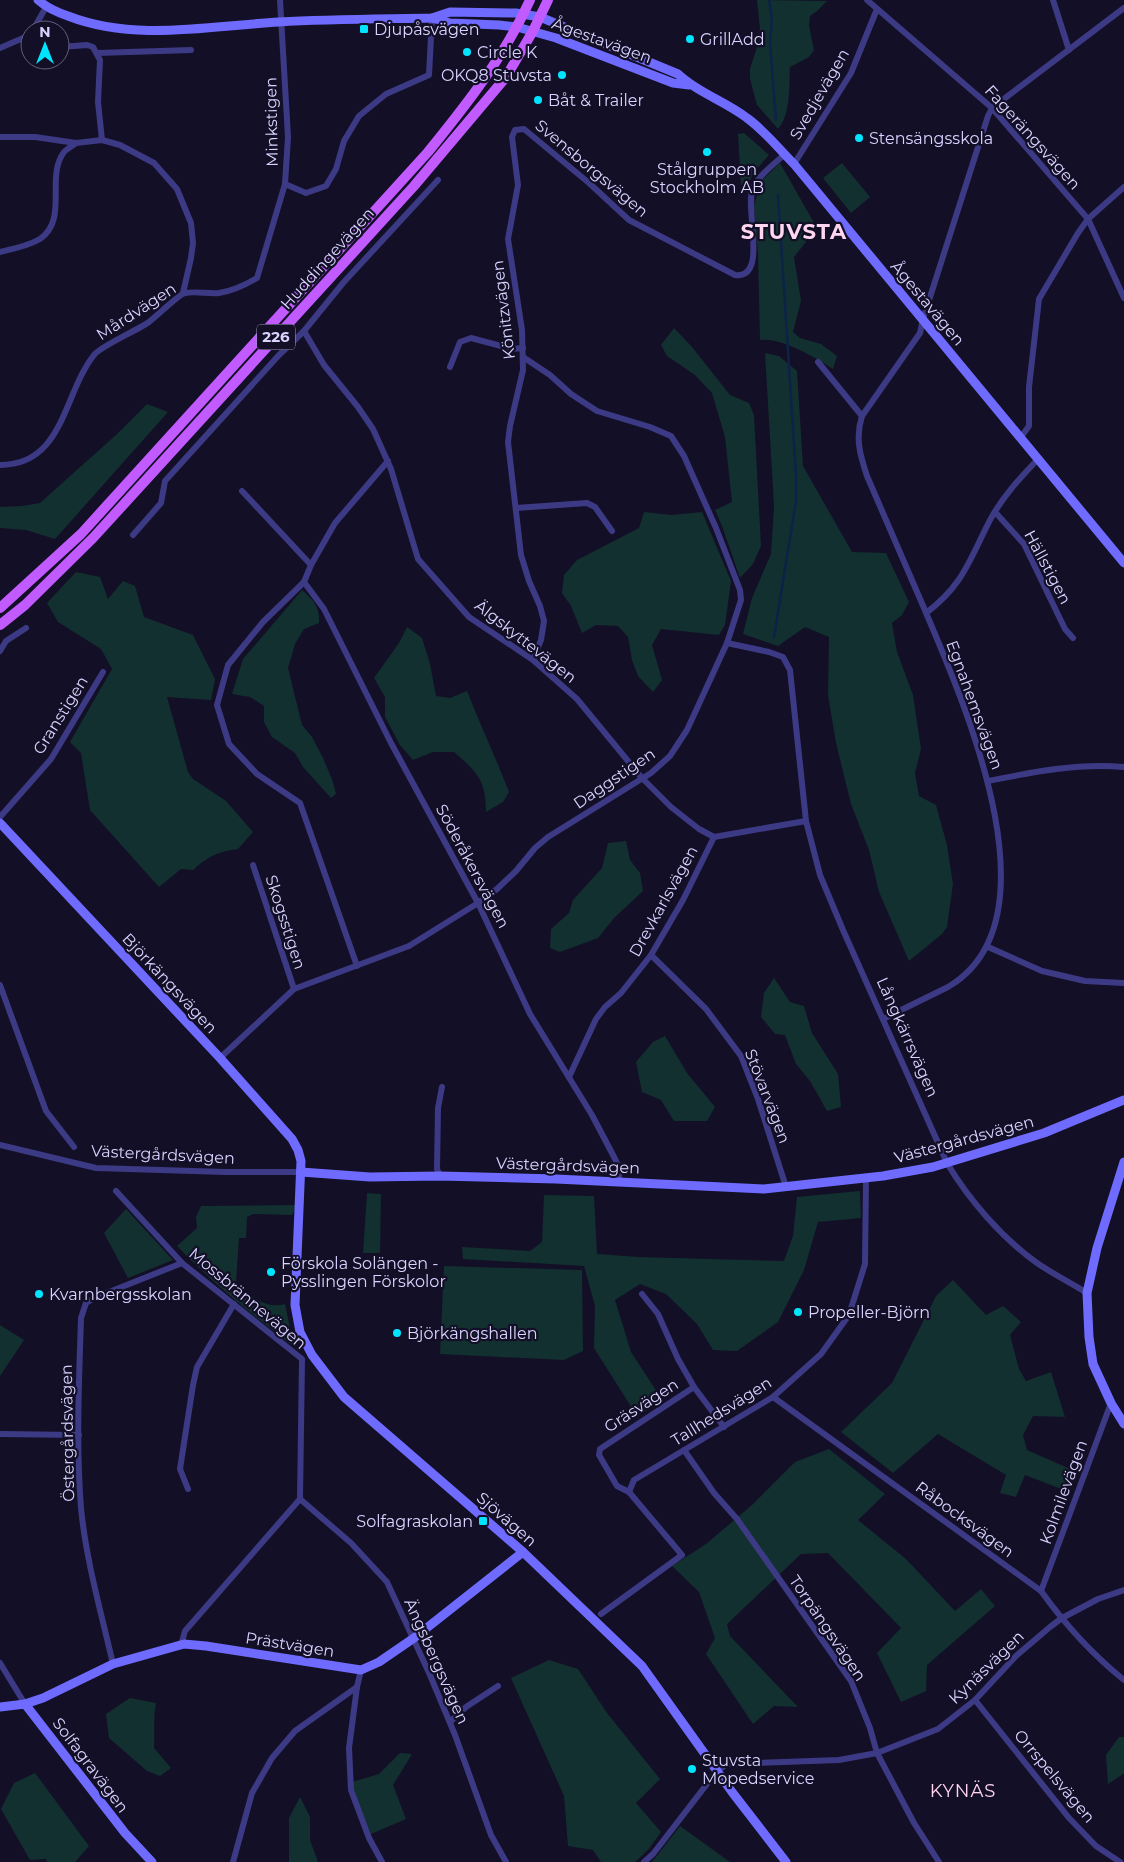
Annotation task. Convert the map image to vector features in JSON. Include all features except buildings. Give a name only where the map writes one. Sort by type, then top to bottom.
[{"type":"main road","name":"Huddingevägen","points":[[0,608],[80,534],[428,152],[495,65],[530,0]]},
{"type":"main road","name":"Huddingevägen","points":[[0,625],[25,605],[93,538],[414,186],[506,77],[534,31],[548,0]]},
{"type":"street","points":[[38,0],[46,7],[101,27],[158,31],[281,22],[432,18],[429,75],[386,94],[360,116],[344,142],[336,169],[326,186],[306,193],[285,184]]},
{"type":"street","points":[[280,0],[281,22]]},
{"type":"street","name":"Fagerängsvägen","points":[[867,0],[992,108],[1088,219],[1124,298]]},
{"type":"street","points":[[1053,0],[1069,50]]},
{"type":"street","points":[[38,20],[46,7]]},
{"type":"street","points":[[992,108],[1124,8]]},
{"type":"street","name":"Svedjevägen","points":[[794,164],[851,73],[877,9]]},
{"type":"street","name":"Ågestavägen","points":[[432,18],[450,12],[524,14],[540,17],[678,74],[689,85]]},
{"type":"street","name":"Ågestavägen","points":[[432,18],[450,23],[517,27],[534,31],[673,83],[689,85],[723,101],[747,117],[794,164],[1124,563]]},
{"type":"street","name":"Minkstigen","points":[[257,278],[285,184],[288,137],[281,22]]},
{"type":"street","points":[[0,48],[20,39]]},
{"type":"street","points":[[70,46],[87,45],[93,47],[100,60],[98,102],[102,140]]},
{"type":"street","points":[[97,53],[191,50]]},
{"type":"street","name":"Egnahemsvägen","points":[[883,1019],[956,982],[971,968],[988,947],[998,909],[1001,876],[996,826],[988,781],[952,672],[867,476],[859,453],[858,428],[862,416],[920,333],[992,108]]},
{"type":"street","name":"Svensborgsvägen","points":[[515,130],[524,129],[575,171],[629,220],[697,257],[735,275],[742,276],[751,269],[753,262],[751,201],[753,189],[760,178],[784,154]]},
{"type":"street","name":"Könitzvägen","points":[[515,130],[512,137],[518,185],[508,240],[522,330],[523,370],[508,442],[521,555],[544,621],[541,640],[533,660]]},
{"type":"street","points":[[0,137],[26,137],[76,143],[102,140],[120,145],[154,163],[177,189],[191,223],[192,243],[183,293]]},
{"type":"street","points":[[0,252],[30,244],[48,232],[53,222],[56,204],[57,168],[64,152],[76,143]]},
{"type":"street","name":"Huddingevägen","points":[[133,535],[161,503],[165,481],[279,355],[304,331],[343,283],[438,180]]},
{"type":"street","points":[[1021,437],[1029,426],[1030,388],[1039,299],[1088,219],[1124,187]]},
{"type":"street","name":"Mårdvägen","points":[[0,465],[14,465],[39,454],[49,443],[62,420],[78,381],[96,353],[150,321],[183,293],[218,293],[242,287],[257,278]]},
{"type":"street","name":"Älgskyttevägen","points":[[304,331],[324,365],[373,429],[388,461],[418,559],[469,617],[533,660],[577,699],[642,778],[686,819],[706,834],[714,837]]},
{"type":"street","points":[[450,367],[460,342],[471,338],[512,349],[523,348]]},
{"type":"street","name":"Daggstigen","points":[[220,1058],[294,989],[402,950],[478,903],[516,871],[535,848],[548,837],[651,773],[670,756],[687,730],[728,643],[741,600],[740,590],[716,528],[684,456],[671,436],[650,427],[597,411],[571,394],[550,375],[523,357]]},
{"type":"street","points":[[818,362],[862,416]]},
{"type":"street","points":[[926,613],[946,596],[962,577],[995,512],[1011,487],[1039,458]]},
{"type":"street","points":[[357,966],[300,802],[258,774],[228,744],[217,705],[228,665],[263,622],[304,582],[335,523],[388,461]]},
{"type":"street","points":[[242,491],[312,565]]},
{"type":"street","points":[[516,508],[587,504],[595,507],[612,531]]},
{"type":"street","name":"Hällstigen","points":[[995,512],[1024,544],[1065,629],[1073,638]]},
{"type":"street","name":"Söderåkersvägen","points":[[304,582],[324,610],[392,743],[478,903],[530,1014],[614,1155],[619,1167],[619,1182]]},
{"type":"street","points":[[0,651],[6,641],[26,628]]},
{"type":"street","name":"Långkärrsvägen","points":[[728,643],[783,657],[790,670],[806,821],[825,890],[947,1162],[962,1185],[998,1230],[1037,1262],[1087,1293]]},
{"type":"street","name":"Granstigen","points":[[0,817],[51,759],[103,672]]},
{"type":"street","points":[[988,781],[1045,770],[1102,765],[1124,767]]},
{"type":"street","points":[[714,837],[806,821]]},
{"type":"street","name":"Björkängsvägen","points":[[0,823],[220,1058],[292,1138],[300,1157],[301,1172]]},
{"type":"street","name":"Drevkarlsvägen","points":[[569,1077],[596,1019],[622,993],[651,955],[683,900],[714,837]]},
{"type":"street","name":"Skogsstigen","points":[[253,865],[294,989]]},
{"type":"street","points":[[988,947],[1042,971],[1085,981],[1124,983]]},
{"type":"street","name":"Stövarvägen","points":[[651,955],[706,1009],[741,1056],[758,1099],[786,1187]]},
{"type":"street","points":[[0,985],[46,1111],[74,1147]]},
{"type":"street","points":[[440,1176],[437,1169],[438,1108],[442,1087]]},
{"type":"street","name":"Västergårdsvägen","points":[[0,1146],[96,1168],[301,1172],[370,1177],[440,1176],[619,1182],[739,1189],[786,1187],[912,1171],[1044,1133],[1124,1100]]},
{"type":"street","points":[[1124,1162],[1097,1248],[1087,1293],[1092,1364],[1111,1404],[1121,1412],[1124,1424]]},
{"type":"street","name":"Sjövägen","points":[[301,1172],[295,1305],[300,1332],[312,1355],[344,1397],[523,1552],[642,1666],[717,1771],[786,1862]]},
{"type":"street","name":"Tallhedsvägen","points":[[629,1492],[634,1480],[773,1397],[821,1354],[849,1314],[865,1264],[866,1178]]},
{"type":"street","name":"Mossbrännevägen","points":[[116,1191],[182,1263],[302,1359],[300,1499]]},
{"type":"street","name":"Östergårdsvägen","points":[[113,1664],[87,1553],[81,1507],[79,1435],[81,1318],[86,1303],[113,1290],[182,1263]]},
{"type":"street","points":[[642,1294],[658,1314],[678,1359],[694,1387],[724,1427]]},
{"type":"street","points":[[188,1489],[180,1469],[197,1367],[234,1304]]},
{"type":"street","name":"Gräsvägen","points":[[629,1492],[617,1486],[599,1455],[600,1449],[694,1387]]},
{"type":"street","name":"Råbocksvägen","points":[[773,1397],[1041,1591],[1062,1618],[1101,1660],[1124,1680]]},
{"type":"street","name":"Kolmilevägen","points":[[1041,1591],[1111,1404]]},
{"type":"street","points":[[0,1434],[79,1435]]},
{"type":"street","name":"Torpängsvägen","points":[[684,1450],[714,1493],[737,1519],[851,1681],[870,1728],[877,1753],[914,1824],[939,1862]]},
{"type":"street","points":[[601,1614],[682,1555],[629,1492]]},
{"type":"street","points":[[181,1645],[185,1631],[300,1499]]},
{"type":"street","name":"Ängsbergsvägen","points":[[300,1499],[351,1543],[387,1582],[414,1638],[450,1722],[491,1835],[506,1862]]},
{"type":"street","points":[[382,1862],[370,1838],[351,1790],[349,1748],[357,1686],[361,1670],[379,1662],[414,1638],[523,1552]]},
{"type":"street","name":"Kynäsvägen","points":[[717,1771],[727,1764],[839,1760],[877,1753],[938,1729],[975,1700],[1016,1656],[1062,1618],[1098,1599],[1124,1590]]},
{"type":"street","name":"Prästvägen","points":[[25,1704],[43,1698],[113,1664],[181,1645],[206,1646],[361,1670]]},
{"type":"street","points":[[0,1664],[25,1704],[0,1707]]},
{"type":"street","points":[[233,1862],[252,1793],[272,1758],[295,1731],[357,1686]]},
{"type":"street","points":[[450,1722],[466,1707],[498,1686]]},
{"type":"street","name":"Orrspelsvägen","points":[[975,1700],[1069,1818],[1096,1846],[1120,1862]]},
{"type":"street","name":"Solfagravägen","points":[[25,1704],[124,1832],[152,1862]]},
{"type":"street","points":[[644,1862],[653,1854],[717,1771]]},
{"type":"green space","points":[[757,0],[827,1],[810,16],[809,26],[814,50],[809,57],[790,67],[787,108],[778,129],[757,105],[750,79],[750,69],[758,44],[760,29]]},
{"type":"green space","points":[[744,133],[769,155],[755,171],[747,185],[741,185],[738,134]]},
{"type":"green space","points":[[780,163],[817,228],[794,257],[801,301],[793,332],[800,338],[821,344],[837,356],[833,369],[788,345],[769,340],[760,340],[758,254],[754,205],[762,180]]},
{"type":"green space","points":[[842,163],[870,197],[851,213],[823,178]]},
{"type":"green space","points":[[674,328],[692,347],[730,395],[749,403],[754,415],[761,546],[753,564],[740,578],[715,510],[732,502],[725,437],[712,393],[695,375],[667,356],[661,345]]},
{"type":"green space","points":[[765,353],[779,356],[797,371],[803,466],[852,552],[886,553],[909,602],[902,615],[892,623],[897,652],[913,695],[921,749],[915,773],[919,796],[936,805],[947,845],[953,884],[947,927],[942,934],[909,961],[879,892],[869,850],[851,804],[836,743],[828,695],[829,637],[805,627],[778,646],[743,634],[752,598],[771,554],[774,506]]},
{"type":"green space","points":[[147,404],[168,412],[55,539],[26,530],[0,528],[0,507],[40,503],[116,435]]},
{"type":"green space","points":[[644,512],[671,515],[702,512],[731,581],[725,625],[719,635],[661,629],[652,645],[662,680],[653,692],[638,676],[632,660],[628,637],[618,626],[596,625],[582,633],[571,606],[562,593],[564,575],[577,560],[639,528]]},
{"type":"green space","points":[[76,572],[100,577],[108,599],[123,581],[135,586],[144,617],[193,635],[215,679],[211,700],[167,697],[188,772],[193,779],[226,801],[253,832],[238,849],[214,855],[193,870],[181,869],[159,887],[90,810],[81,753],[70,742],[112,669],[101,649],[58,622],[47,603]]},
{"type":"green space","points":[[302,590],[315,605],[319,623],[304,629],[295,644],[288,668],[302,725],[312,737],[332,779],[336,794],[331,798],[303,767],[295,753],[272,737],[264,722],[264,706],[250,697],[232,694],[243,659]]},
{"type":"green space","points":[[407,627],[422,638],[430,664],[436,696],[450,698],[467,691],[509,792],[503,802],[486,812],[486,801],[482,784],[469,765],[454,752],[433,752],[413,760],[400,745],[385,717],[385,697],[374,678],[399,643]]},
{"type":"green space","points":[[626,841],[630,860],[640,873],[643,891],[614,918],[598,938],[560,952],[550,948],[551,929],[569,913],[573,900],[602,868],[608,843]]},
{"type":"green space","points":[[774,978],[790,1002],[804,1006],[812,1033],[838,1074],[841,1107],[827,1111],[810,1081],[796,1064],[785,1035],[775,1034],[761,1017],[764,993]]},
{"type":"green space","points":[[665,1036],[687,1073],[715,1107],[707,1121],[674,1121],[661,1100],[642,1092],[636,1062],[653,1042]]},
{"type":"green space","points":[[860,1191],[861,1218],[818,1222],[804,1270],[778,1322],[737,1351],[713,1350],[697,1324],[666,1294],[640,1284],[615,1300],[631,1352],[663,1401],[637,1416],[594,1348],[595,1306],[584,1266],[463,1259],[462,1247],[530,1251],[542,1242],[544,1195],[594,1196],[597,1254],[784,1261],[793,1236],[797,1197]]},
{"type":"green space","points":[[367,1193],[381,1194],[380,1253],[363,1253]]},
{"type":"green space","points":[[297,1205],[292,1215],[253,1214],[247,1217],[246,1238],[239,1238],[236,1283],[264,1303],[271,1305],[285,1304],[294,1347],[219,1286],[177,1246],[197,1228],[196,1217],[201,1206]]},
{"type":"green space","points":[[126,1209],[173,1260],[128,1278],[104,1233]]},
{"type":"green space","points":[[444,1266],[582,1270],[583,1351],[564,1360],[440,1354]]},
{"type":"green space","points":[[953,1280],[986,1315],[1003,1306],[1021,1322],[1010,1335],[1019,1369],[1026,1381],[1051,1372],[1065,1417],[1033,1416],[1023,1435],[1027,1450],[1077,1472],[1069,1492],[1025,1475],[1016,1497],[1000,1493],[1006,1475],[938,1434],[893,1473],[841,1432],[892,1383],[936,1296]]},
{"type":"green space","points":[[0,1325],[24,1340],[0,1376]]},
{"type":"green space","points":[[829,1449],[885,1494],[858,1520],[906,1559],[955,1611],[981,1589],[995,1606],[927,1665],[926,1691],[901,1702],[877,1653],[901,1628],[828,1553],[801,1554],[727,1624],[730,1636],[798,1707],[774,1706],[753,1724],[706,1654],[715,1638],[699,1592],[672,1566],[706,1544],[752,1505],[795,1462]]},
{"type":"green space","points":[[549,1660],[578,1669],[607,1713],[660,1779],[636,1803],[661,1832],[648,1850],[635,1862],[601,1862],[593,1850],[568,1846],[564,1796],[511,1678]]},
{"type":"green space","points":[[130,1698],[156,1703],[154,1748],[171,1768],[160,1776],[147,1771],[109,1738],[106,1714]]},
{"type":"green space","points":[[1119,1737],[1124,1737],[1124,1774],[1108,1784],[1106,1755]]},
{"type":"green space","points":[[400,1753],[412,1754],[393,1785],[406,1819],[371,1834],[358,1804],[352,1782],[379,1774]]},
{"type":"green space","points":[[35,1773],[89,1846],[75,1862],[47,1862],[46,1859],[30,1860],[1,1809],[14,1783]]},
{"type":"green space","points":[[300,1797],[310,1817],[310,1840],[318,1862],[289,1862],[289,1818]]},
{"type":"green space","points":[[680,1826],[730,1862],[652,1862]]},
{"type":"waterway","points":[[769,0],[772,19],[770,43],[776,120]]},
{"type":"waterway","points":[[774,637],[796,501],[796,475],[778,195]]},
{"type":"place","name":"Djupåsvägen","points":[[364,29]]},
{"type":"place","name":"GrillAdd","points":[[690,39]]},
{"type":"place","name":"Circle K","points":[[467,52]]},
{"type":"place","name":"OKQ8 Stuvsta","points":[[562,75]]},
{"type":"place","name":"Båt & Trailer","points":[[538,100]]},
{"type":"place","name":"Stensängsskola","points":[[859,138]]},
{"type":"place","name":"Stålgruppen Stockholm AB","points":[[707,152]]},
{"type":"place","name":"Förskola Solängen - Pysslingen Förskolor","points":[[271,1272]]},
{"type":"place","name":"Kvarnbergsskolan","points":[[39,1294]]},
{"type":"place","name":"Propeller-Björn","points":[[798,1312]]},
{"type":"place","name":"Björkängshallen","points":[[397,1333]]},
{"type":"place","name":"Solfagraskolan","points":[[483,1521]]},
{"type":"place","name":"Stuvsta Mopedservice","points":[[692,1769]]},
{"type":"district","name":"STUVSTA","points":[[794,232]]},
{"type":"district","name":"KYNÄS","points":[[963,1791]]}]
